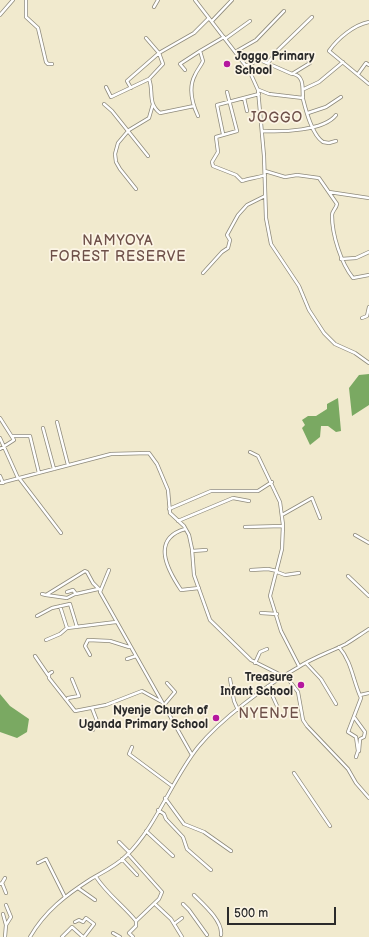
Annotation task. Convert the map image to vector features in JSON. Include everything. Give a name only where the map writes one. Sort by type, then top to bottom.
[{"type":"street","points":[[0,15],[12,0]]},
{"type":"street","points":[[26,0],[26,17],[37,26],[46,62],[48,64],[52,64]]},
{"type":"street","points":[[154,7],[158,0]]},
{"type":"street","points":[[195,0],[245,66],[258,90],[263,131],[267,229],[270,242],[299,286],[306,304],[317,323],[331,341],[355,353],[369,363]]},
{"type":"street","points":[[212,21],[232,0]]},
{"type":"street","points":[[234,52],[256,40],[284,11]]},
{"type":"street","points":[[268,63],[278,50],[312,17]]},
{"type":"street","points":[[130,88],[127,81],[159,53],[194,33],[210,18]]},
{"type":"street","points":[[185,70],[180,64],[200,50],[225,38],[250,21]]},
{"type":"street","points":[[369,22],[358,26],[330,49],[330,53],[369,84]]},
{"type":"street","points":[[106,87],[110,97],[149,79],[163,64],[159,53],[146,38]]},
{"type":"street","points":[[198,116],[194,106],[192,84],[203,61],[200,50]]},
{"type":"street","points":[[294,74],[310,63],[304,54]]},
{"type":"street","points":[[245,66],[257,60],[282,68],[301,79],[304,90],[303,98],[311,127],[323,142],[336,141]]},
{"type":"street","points":[[304,90],[319,82],[343,62]]},
{"type":"street","points":[[358,74],[366,63],[369,65]]},
{"type":"street","points":[[149,79],[152,86],[150,96],[160,113],[194,106]]},
{"type":"street","points":[[258,90],[269,94],[303,98]]},
{"type":"street","points":[[227,92],[237,130],[216,137],[218,152],[212,162],[212,166],[236,175],[242,181],[248,178],[253,180],[265,175]]},
{"type":"street","points":[[223,134],[217,105],[259,94]]},
{"type":"street","points":[[308,113],[326,108],[341,97]]},
{"type":"street","points":[[244,98],[247,111]]},
{"type":"street","points":[[104,104],[112,111],[148,156]]},
{"type":"street","points":[[136,189],[125,176],[114,158],[118,144],[128,132],[149,118],[154,104]]},
{"type":"street","points":[[263,131],[286,132],[311,127],[330,121],[336,115]]},
{"type":"street","points":[[265,171],[285,177],[298,175],[316,177],[321,180],[337,204],[332,215],[341,259],[353,278],[369,275]]},
{"type":"street","points":[[328,192],[369,198]]},
{"type":"street","points":[[203,273],[222,252],[228,248],[230,240],[227,235],[240,212],[249,203],[265,196]]},
{"type":"street","points":[[341,259],[352,258],[369,252]]},
{"type":"street","points":[[362,318],[367,315],[369,307]]},
{"type":"street","points":[[0,418],[12,436],[13,442],[0,449]]},
{"type":"street","points":[[57,422],[68,465]]},
{"type":"street","points":[[43,428],[54,469]]},
{"type":"street","points":[[12,436],[30,436],[39,473]]},
{"type":"street","points":[[0,438],[19,478],[62,533]]},
{"type":"street","points":[[250,452],[258,456],[280,500],[283,526],[282,549],[270,594],[277,614],[280,631],[299,666]]},
{"type":"street","points":[[0,476],[1,483],[114,454],[149,453],[157,464],[168,490],[170,513],[185,529],[192,552],[193,573],[210,620],[255,663],[284,676],[299,692],[303,720],[348,769],[356,783],[369,798]]},
{"type":"street","points":[[169,509],[211,491],[258,491],[272,482]]},
{"type":"street","points":[[178,521],[233,498],[249,501]]},
{"type":"street","points":[[282,515],[312,498],[320,518]]},
{"type":"street","points":[[245,527],[283,526]]},
{"type":"street","points":[[185,529],[172,535],[168,541],[164,558],[181,590],[199,588]]},
{"type":"street","points":[[355,535],[369,543]]},
{"type":"street","points":[[192,552],[206,550]]},
{"type":"street","points":[[251,570],[268,569],[285,575],[299,573]]},
{"type":"street","points":[[99,589],[109,570]]},
{"type":"street","points":[[46,596],[85,571],[87,572],[99,589],[130,647],[192,755]]},
{"type":"street","points":[[348,576],[369,596]]},
{"type":"street","points":[[42,594],[46,596],[67,598],[75,594],[99,589]]},
{"type":"street","points":[[67,592],[73,590],[75,594]]},
{"type":"street","points":[[37,616],[60,606],[71,604],[77,627]]},
{"type":"street","points":[[60,606],[67,628]]},
{"type":"street","points":[[261,613],[277,614]]},
{"type":"street","points":[[46,640],[60,634],[67,628],[116,622]]},
{"type":"street","points":[[30,937],[44,915],[65,897],[122,859],[128,853],[146,831],[192,755],[206,738],[268,686],[299,666],[339,647],[369,629]]},
{"type":"street","points":[[90,655],[86,646],[88,640],[110,641],[130,647]]},
{"type":"street","points":[[339,647],[348,658],[361,701],[354,717],[348,732],[356,737],[357,756],[360,739],[365,733],[354,717]]},
{"type":"street","points":[[255,663],[260,652],[266,649]]},
{"type":"street","points":[[35,656],[48,676],[75,711],[92,708],[142,691],[164,704]]},
{"type":"street","points":[[127,659],[136,656]]},
{"type":"street","points":[[306,663],[321,679],[336,704]]},
{"type":"street","points":[[48,676],[52,672]]},
{"type":"street","points":[[67,700],[68,698],[79,696],[72,679]]},
{"type":"street","points":[[230,679],[233,699],[238,710]]},
{"type":"street","points":[[164,704],[175,693],[166,683]]},
{"type":"street","points":[[268,686],[278,708]]},
{"type":"street","points":[[360,695],[369,693]]},
{"type":"street","points":[[92,708],[97,721],[93,730]]},
{"type":"street","points":[[132,746],[129,754],[172,786]]},
{"type":"street","points":[[294,773],[330,826]]},
{"type":"street","points":[[165,798],[184,824],[204,832],[231,851]]},
{"type":"street","points":[[158,810],[164,814],[166,819],[183,837],[187,848],[211,870]]},
{"type":"street","points":[[146,831],[173,856]]},
{"type":"street","points":[[119,842],[162,892],[159,899],[136,921],[128,935],[133,937]]},
{"type":"street","points":[[38,864],[45,859],[47,860],[65,897]]},
{"type":"street","points":[[122,859],[137,875]]},
{"type":"street","points":[[96,876],[109,895],[124,907],[136,921]]},
{"type":"street","points":[[5,878],[1,884],[6,893]]},
{"type":"street","points":[[78,888],[96,900]]},
{"type":"street","points":[[194,895],[217,922],[221,935]]},
{"type":"street","points":[[183,904],[207,935]]},
{"type":"street","points":[[6,905],[11,915],[10,920],[6,925]]},
{"type":"street","points":[[156,905],[174,924],[182,937]]},
{"type":"street","points":[[3,914],[6,925],[5,937]]},
{"type":"street","points":[[62,937],[72,927],[83,937],[94,926],[94,923],[86,918],[82,922],[79,920],[75,922]]},
{"type":"street","points":[[174,924],[182,918]]},
{"type":"street","points":[[113,932],[120,937]]},
{"type":"green space","points":[[369,374],[369,405],[352,416],[349,388],[359,375]]},
{"type":"green space","points":[[338,398],[341,431],[336,432],[328,426],[321,426],[320,437],[310,445],[302,428],[305,425],[302,420],[308,416],[316,416],[327,409],[327,404]]},
{"type":"green space","points":[[0,694],[10,706],[29,719],[27,732],[17,738],[0,732]]},
{"type":"place","name":"Joggo Primary School","points":[[227,64]]},
{"type":"place","name":"Treasure Infant School","points":[[301,685]]},
{"type":"place","name":"Nyenje Church of Uganda Primary School","points":[[216,718]]},
{"type":"district","name":"JOGGO","points":[[276,118]]},
{"type":"district","name":"NAMYOYA FOREST RESERVE","points":[[118,250]]},
{"type":"district","name":"NYENJE","points":[[269,714]]}]
